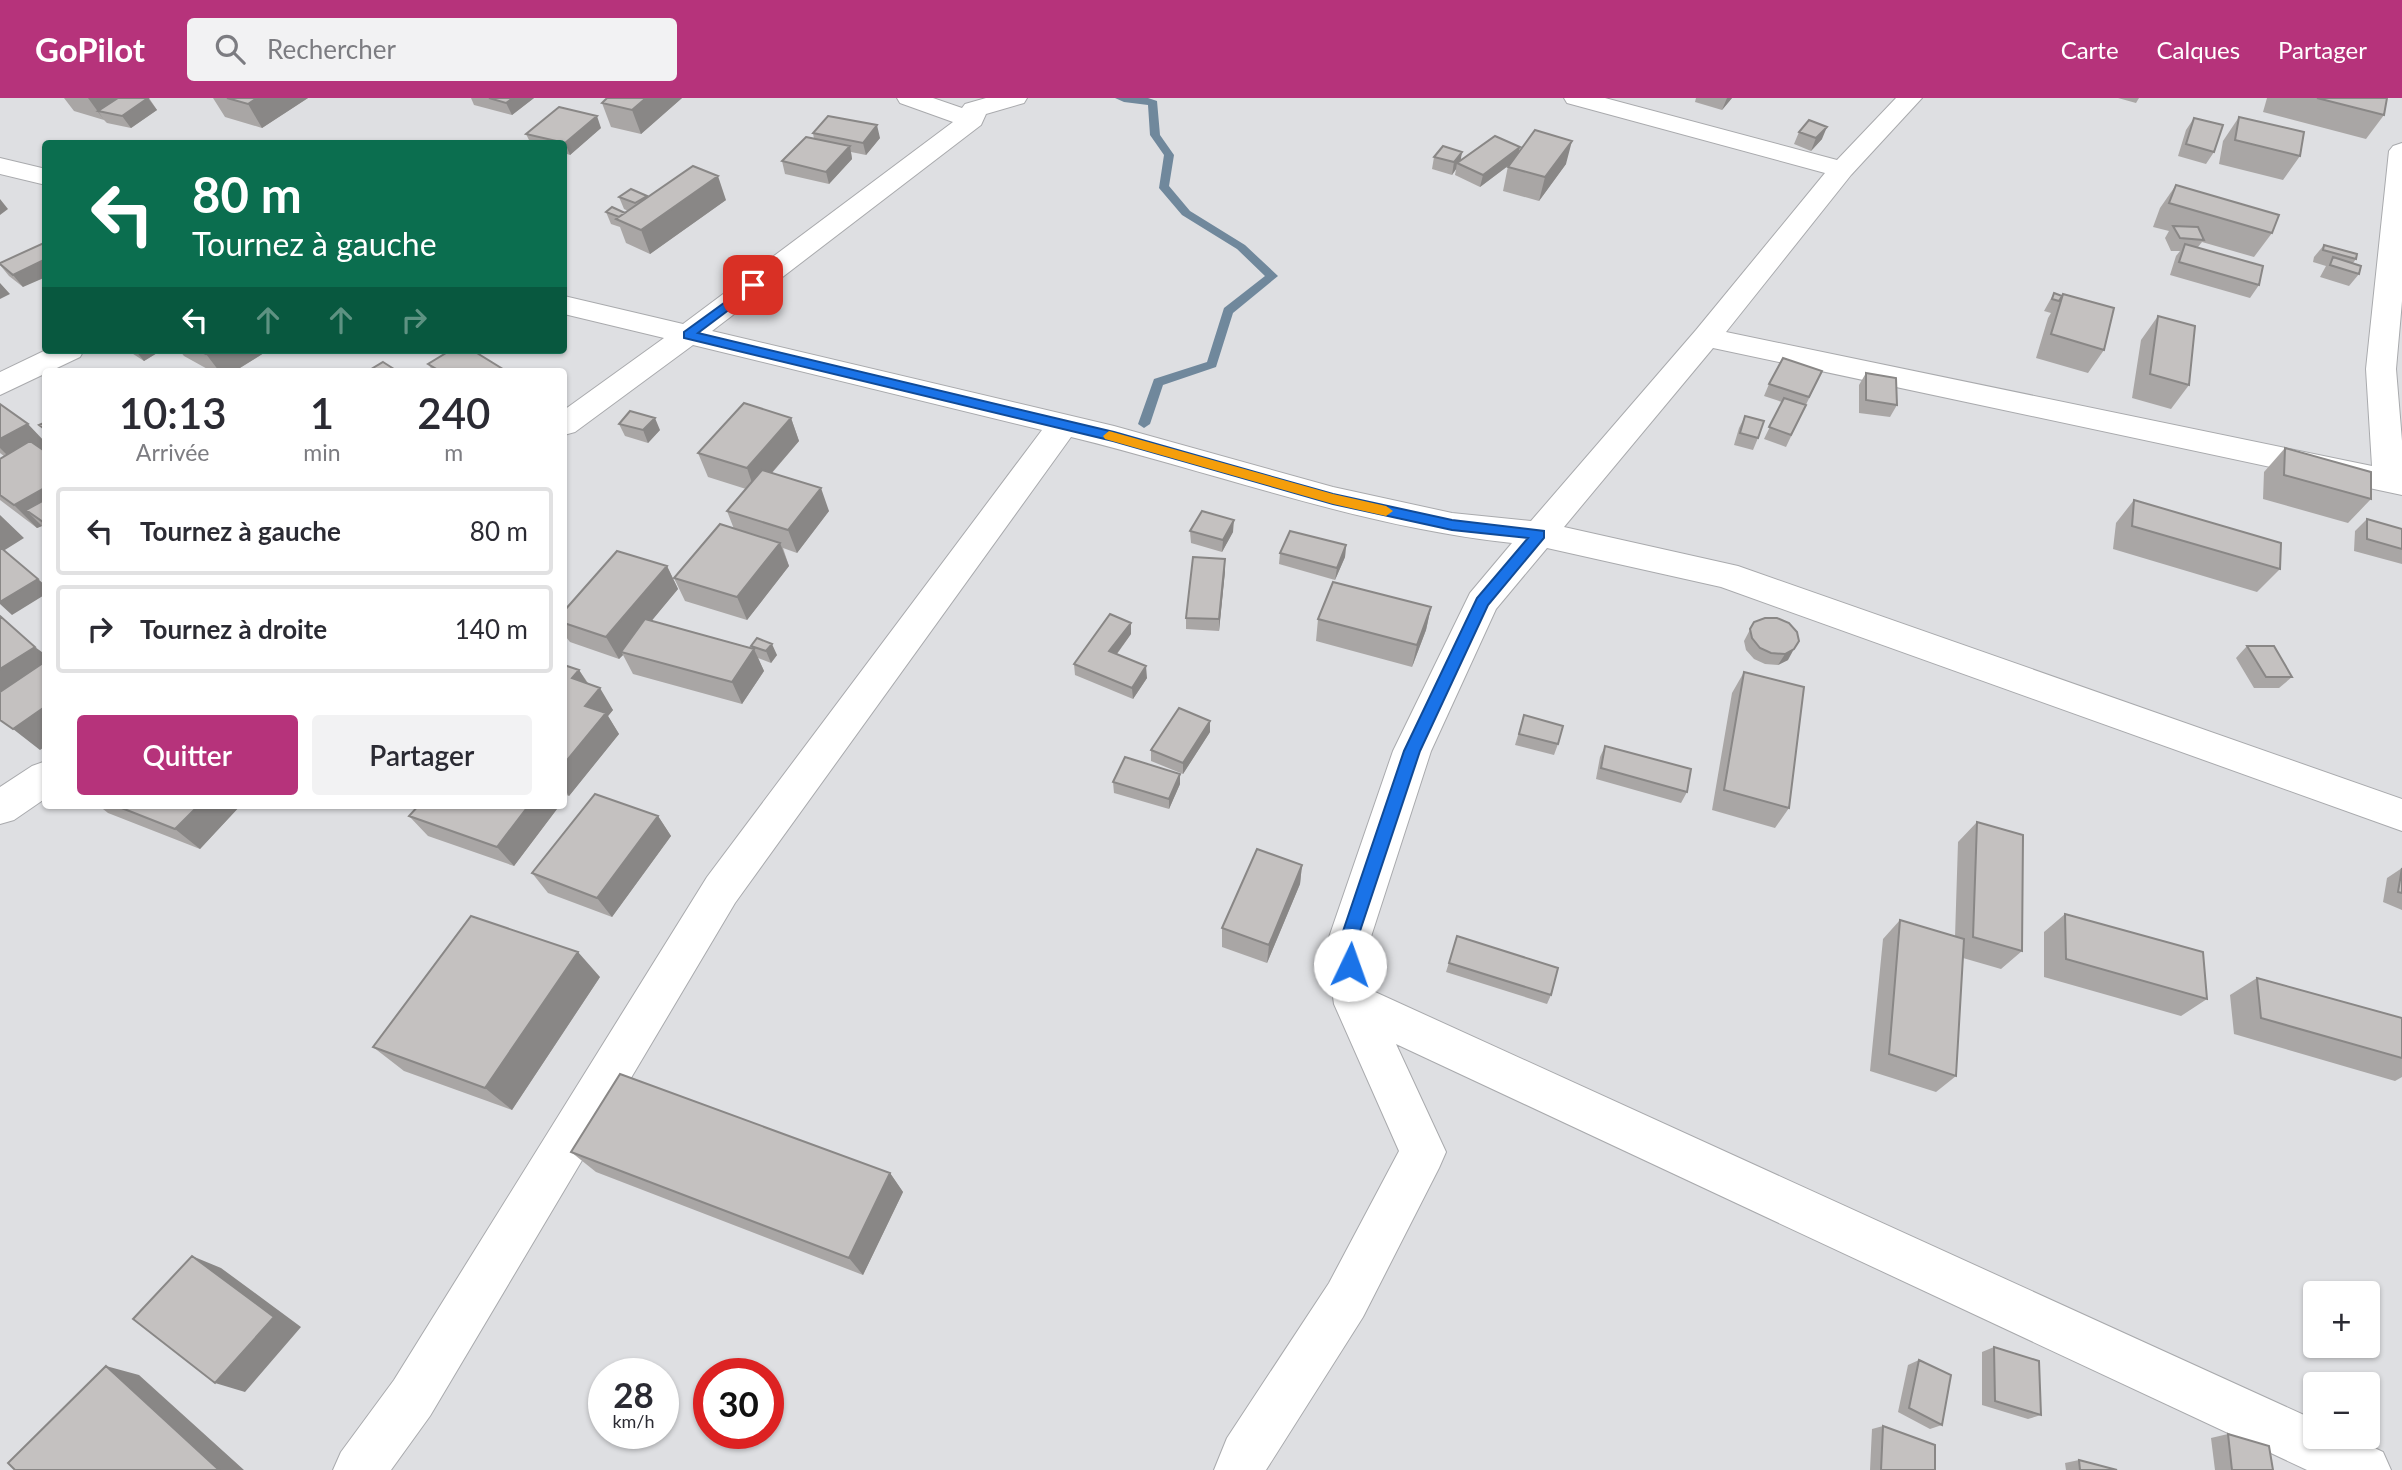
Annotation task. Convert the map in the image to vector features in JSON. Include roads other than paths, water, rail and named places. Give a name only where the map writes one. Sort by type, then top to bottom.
[{"type":"street","points":[[909,98],[972,120]]},
{"type":"street","points":[[567,423],[688,335],[972,120],[974,109],[1015,98]]},
{"type":"street","points":[[1576,98],[1842,169]]},
{"type":"street","points":[[1240,1470],[1245,1456],[1346,1300],[1423,1152],[1355,1004],[1347,946],[1412,751],[1482,602],[1706,337],[1842,169],[1910,98]]},
{"type":"street","points":[[1706,337],[2396,483],[2381,369],[2402,151]]},
{"type":"street","points":[[0,166],[42,176]]},
{"type":"street","points":[[567,306],[1063,425],[1333,499],[1452,525],[1539,534],[1726,575],[2402,815]]},
{"type":"street","points":[[0,385],[61,354]]},
{"type":"street","points":[[359,1470],[412,1398],[721,890],[1063,425]]},
{"type":"street","points":[[0,808],[42,781]]},
{"type":"street","points":[[1355,1004],[2365,1470]]},
{"type":"waterway","points":[[1120,98],[1153,103],[1155,135],[1169,155],[1163,186],[1186,213],[1241,247],[1272,276],[1228,311],[1212,364],[1158,382],[1144,424]]}]
